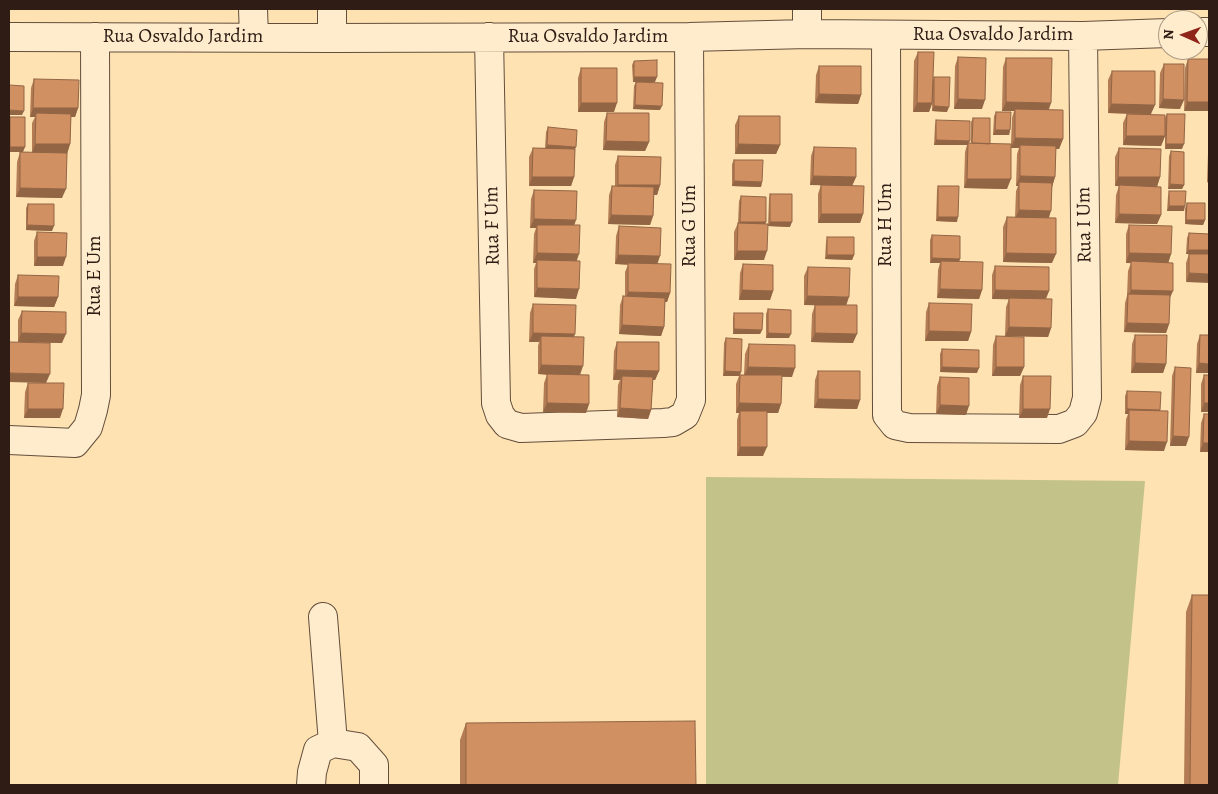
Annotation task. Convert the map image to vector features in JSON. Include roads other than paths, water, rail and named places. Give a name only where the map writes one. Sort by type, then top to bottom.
[{"type":"street","points":[[253,9],[254,37]]},
{"type":"street","points":[[332,9],[332,38]]},
{"type":"street","name":"Rua Osvaldo Jardim","points":[[9,37],[688,37],[807,21],[886,34],[1083,36],[1158,33]]},
{"type":"street","name":"Rua H Um","points":[[886,34],[887,415],[895,425],[909,428],[1059,429],[1075,423],[1084,413]]},
{"type":"street","name":"Rua I Um","points":[[1083,36],[1087,398],[1084,413]]},
{"type":"street","name":"Rua E Um","points":[[9,440],[75,442],[88,427],[93,410],[96,395],[95,37]]},
{"type":"street","name":"Rua F Um","points":[[490,37],[496,403],[500,415]]},
{"type":"street","name":"Rua G Um","points":[[500,415],[507,424],[521,428],[663,424],[673,422],[685,415],[691,400],[688,37]]},
{"type":"street","points":[[323,617],[333,743]]},
{"type":"street","points":[[311,785],[312,772],[318,750],[333,743],[358,747],[374,765],[374,785]]}]
